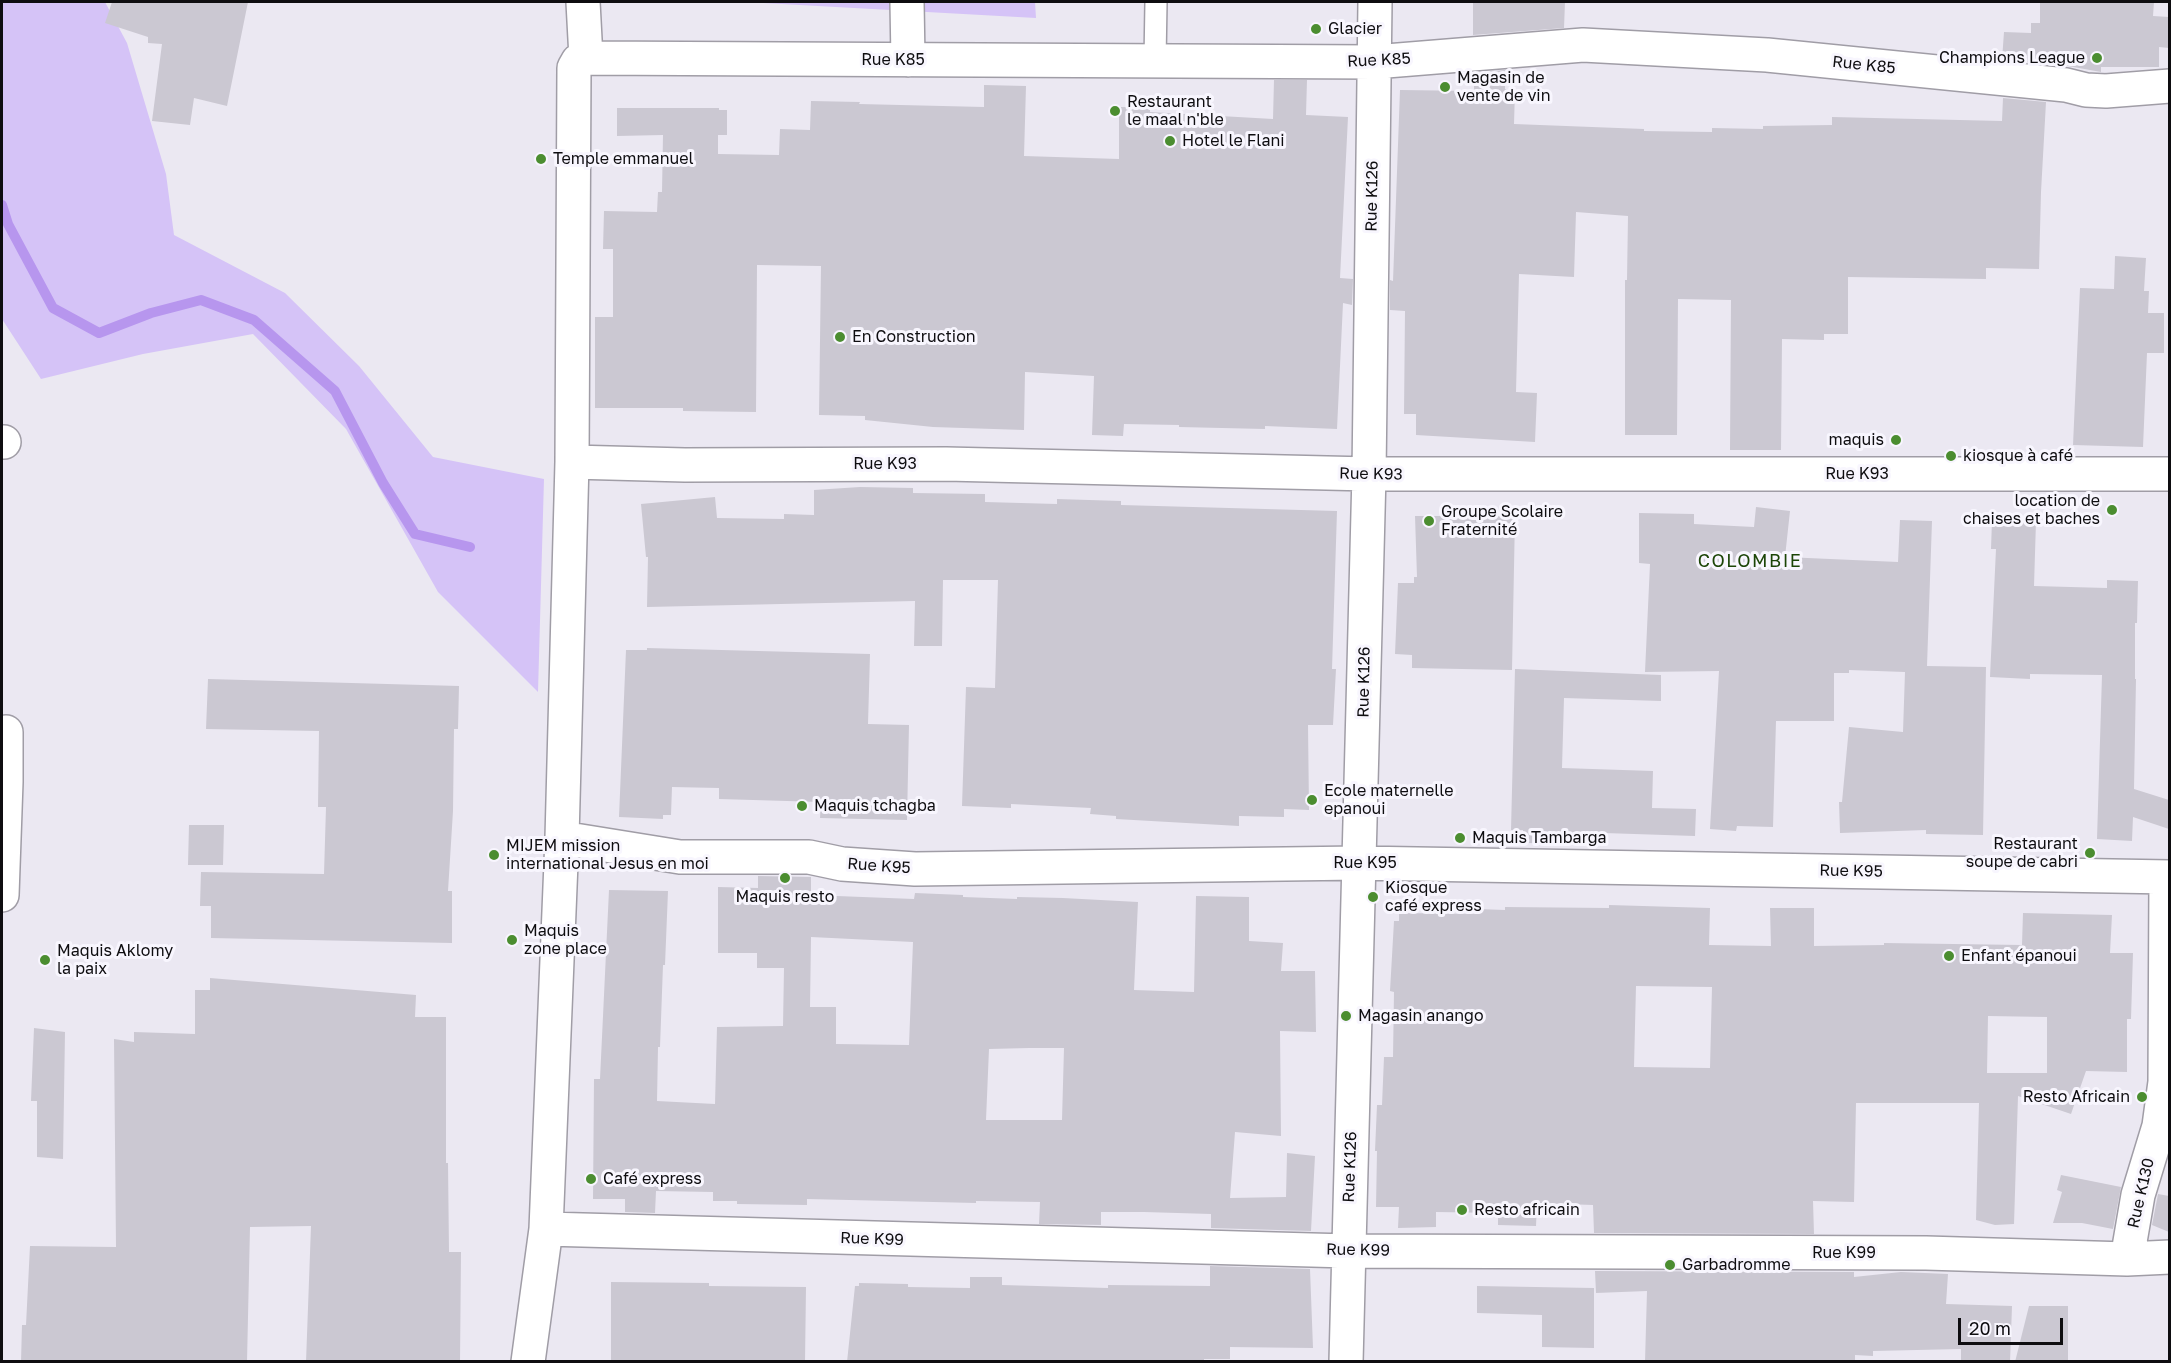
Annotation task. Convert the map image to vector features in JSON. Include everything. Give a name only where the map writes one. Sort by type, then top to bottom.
[{"type":"street","points":[[528,1362],[546,1229],[562,838],[572,462],[574,68],[578,61],[586,58],[583,2]]},
{"type":"street","points":[[907,2],[908,60]]},
{"type":"street","name":"Rue K126","points":[[1346,1362],[1368,474],[1375,2]]},
{"type":"street","name":"Rue K85","points":[[586,58],[1374,62],[1583,45],[1767,55],[2086,90],[2106,91],[2169,86]]},
{"type":"street","name":"Rue K93","points":[[572,462],[685,465],[946,464],[1368,474],[2169,474]]},
{"type":"street","points":[[2,895],[6,732]]},
{"type":"street","name":"Rue K95","points":[[562,838],[680,856],[809,857],[842,864],[915,869],[1359,863],[2168,877]]},
{"type":"street","name":"Rue K130","points":[[2127,1259],[2138,1196],[2159,1126],[2165,1082],[2168,877]]},
{"type":"street","name":"Rue K99","points":[[546,1229],[1348,1251],[1926,1253],[2127,1259],[2169,1257]]},
{"type":"lane","points":[[1155,62],[1156,2]]},
{"type":"shaded area","points":[[2,2],[105,2],[127,43],[166,174],[174,235],[285,293],[359,366],[433,457],[544,479],[538,692],[438,592],[346,429],[253,334],[143,354],[41,379],[2,319]]},
{"type":"shaded area","points":[[745,2],[1035,2],[1036,18]]},
{"type":"building","points":[[112,2],[248,2],[227,106],[194,98],[190,125],[152,121],[162,44],[148,43],[148,37],[105,23]]},
{"type":"building","points":[[1473,2],[1565,2],[1564,28],[1473,35]]},
{"type":"building","points":[[2040,2],[2154,2],[2153,16],[2169,17],[2169,48],[2159,47],[2159,67],[2101,67],[2101,72],[2068,66],[2002,60],[2004,32],[2031,33],[2031,23],[2040,23]]},
{"type":"building","points":[[1505,70],[1505,89],[1515,90],[1514,124],[1712,132],[1712,128],[1763,129],[1763,126],[1832,125],[1832,117],[2002,121],[2003,98],[2046,102],[2039,269],[1986,268],[1986,279],[1848,277],[1848,334],[1824,334],[1824,340],[1782,339],[1781,450],[1730,450],[1731,300],[1678,299],[1677,435],[1625,435],[1625,280],[1627,280],[1628,216],[1576,212],[1574,277],[1519,274],[1516,392],[1537,393],[1535,442],[1416,435],[1416,414],[1404,414],[1405,311],[1390,310],[1400,90],[1474,91],[1474,73]]},
{"type":"building","points":[[1274,80],[1307,80],[1306,115],[1348,117],[1340,278],[1353,279],[1352,305],[1343,303],[1337,429],[1124,424],[1123,436],[1092,435],[1094,376],[1025,372],[1024,430],[933,427],[865,420],[865,416],[819,415],[821,266],[757,265],[756,412],[683,411],[683,408],[595,408],[595,317],[613,317],[613,249],[603,249],[604,211],[657,212],[658,192],[662,192],[663,135],[617,136],[617,108],[719,108],[719,110],[727,110],[727,135],[718,135],[718,154],[779,155],[780,129],[810,130],[811,101],[984,107],[984,85],[1026,86],[1024,156],[1119,159],[1119,107],[1150,107],[1150,112],[1273,119]]},
{"type":"building","points":[[2115,256],[2146,258],[2144,291],[2149,291],[2148,313],[2164,313],[2164,353],[2147,353],[2143,447],[2073,445],[2080,288],[2114,289]]},
{"type":"building","points":[[860,487],[913,488],[913,493],[985,494],[985,502],[1057,504],[1057,499],[1121,501],[1121,505],[1337,511],[1332,669],[1336,669],[1333,725],[1308,725],[1309,810],[1284,809],[1284,817],[1239,816],[1239,826],[1116,819],[1116,816],[1090,814],[1091,808],[1011,804],[1011,808],[962,806],[966,687],[995,688],[998,580],[943,580],[942,646],[914,646],[915,601],[647,607],[648,557],[646,557],[641,504],[715,497],[717,518],[784,519],[784,514],[814,515],[814,490]]},
{"type":"building","points":[[1756,507],[1790,511],[1785,557],[1898,562],[1900,520],[1932,521],[1927,666],[1986,667],[1983,835],[1926,834],[1926,830],[1840,833],[1839,802],[1842,802],[1849,727],[1903,732],[1905,672],[1849,670],[1849,673],[1834,673],[1834,721],[1776,721],[1773,827],[1737,826],[1736,831],[1710,829],[1719,671],[1645,672],[1650,564],[1639,563],[1639,513],[1694,514],[1694,524],[1754,527]]},
{"type":"building","points":[[1415,516],[1515,516],[1512,670],[1412,668],[1412,655],[1395,654],[1398,583],[1414,583],[1414,577],[1417,577]]},
{"type":"building","points":[[1992,520],[2036,521],[2034,586],[2107,588],[2107,580],[2138,581],[2137,623],[2135,623],[2134,789],[2169,800],[2169,829],[2133,817],[2132,841],[2097,839],[2102,675],[2030,674],[2030,679],[1990,677],[1996,549],[1991,549]]},
{"type":"building","points":[[647,648],[870,654],[868,724],[909,725],[907,820],[820,818],[821,802],[719,799],[719,788],[672,787],[671,815],[663,815],[663,819],[619,817],[626,650],[647,650]]},
{"type":"building","points":[[1515,669],[1661,675],[1661,701],[1564,698],[1562,768],[1653,771],[1652,808],[1696,809],[1695,836],[1604,833],[1604,844],[1523,843],[1523,830],[1511,830]]},
{"type":"building","points":[[208,679],[459,686],[458,729],[454,729],[453,811],[448,891],[452,891],[452,943],[211,938],[211,906],[200,906],[201,872],[324,874],[326,807],[318,807],[319,731],[206,729]]},
{"type":"building","points":[[189,825],[224,825],[223,865],[188,865]]},
{"type":"building","points":[[758,876],[811,877],[811,895],[914,899],[915,893],[963,895],[963,897],[1063,898],[1138,902],[1134,990],[1194,992],[1196,896],[1249,897],[1249,941],[1283,943],[1281,971],[1315,971],[1316,1032],[1280,1031],[1281,1136],[1235,1132],[1230,1198],[1286,1197],[1287,1153],[1315,1156],[1311,1231],[1211,1228],[1211,1214],[1144,1212],[1101,1212],[1101,1225],[1039,1224],[1040,1202],[976,1201],[976,1203],[807,1199],[807,1205],[737,1204],[737,1201],[713,1201],[713,1192],[656,1191],[655,1213],[625,1212],[625,1199],[593,1199],[594,1079],[600,1079],[609,890],[668,891],[660,1047],[658,1047],[657,1101],[715,1104],[717,1027],[783,1026],[784,968],[757,968],[757,953],[718,953],[718,887],[758,888]],"holes":[[[811,937],[913,942],[909,1045],[836,1044],[836,1007],[810,1007]],[[1064,1048],[1062,1120],[986,1120],[989,1049]]]},
{"type":"building","points":[[1609,905],[1710,908],[1709,945],[1771,946],[1770,908],[1814,908],[1814,946],[1884,945],[1884,943],[2022,945],[2023,913],[2112,915],[2110,953],[2133,953],[2131,1019],[2127,1019],[2127,1072],[2086,1071],[2071,1114],[2018,1096],[2014,1224],[1995,1225],[1976,1220],[1979,1103],[1856,1103],[1854,1202],[1813,1201],[1814,1234],[1594,1233],[1593,1205],[1537,1203],[1536,1226],[1498,1225],[1498,1213],[1436,1212],[1436,1227],[1398,1228],[1399,1207],[1376,1207],[1377,1151],[1375,1151],[1377,1105],[1382,1105],[1384,1057],[1393,1057],[1394,992],[1390,991],[1394,921],[1399,921],[1399,913],[1477,914],[1477,909],[1505,910],[1505,907],[1609,908]],"holes":[[[1636,986],[1712,987],[1710,1068],[1634,1067]],[[1988,1016],[2047,1017],[2047,1073],[1987,1073]]]},
{"type":"building","points":[[210,978],[416,995],[415,1017],[446,1017],[446,1163],[448,1163],[449,1252],[461,1252],[460,1362],[306,1362],[311,1226],[250,1227],[247,1362],[21,1362],[22,1325],[26,1325],[30,1246],[116,1247],[114,1039],[134,1042],[134,1032],[195,1034],[195,990],[210,990]]},
{"type":"building","points":[[34,1028],[65,1032],[63,1159],[37,1157],[37,1101],[31,1101]]},
{"type":"building","points":[[2061,1175],[2121,1187],[2113,1229],[2082,1223],[2053,1223],[2062,1192],[2057,1190]]},
{"type":"building","points":[[2158,1194],[2169,1196],[2169,1232],[2152,1225]]},
{"type":"building","points":[[1210,1266],[1310,1269],[1313,1348],[1230,1347],[1230,1359],[1204,1359],[1204,1362],[847,1362],[855,1286],[859,1286],[859,1283],[970,1288],[970,1277],[1002,1277],[1002,1285],[1108,1288],[1108,1285],[1210,1286]]},
{"type":"building","points":[[1595,1271],[1854,1272],[1854,1277],[1901,1272],[1948,1274],[1946,1304],[2012,1306],[2010,1362],[1961,1362],[1961,1349],[1873,1351],[1873,1356],[1855,1355],[1855,1362],[1645,1362],[1647,1291],[1596,1293]]},
{"type":"building","points":[[611,1282],[806,1287],[805,1362],[611,1362]]},
{"type":"building","points":[[1477,1286],[1594,1288],[1594,1348],[1542,1347],[1542,1315],[1477,1313]]},
{"type":"building","points":[[2029,1306],[2068,1306],[2068,1362],[2015,1362]]},
{"type":"waterway","points":[[2,205],[8,224],[53,308],[99,333],[151,313],[201,300],[254,320],[335,391],[383,483],[415,534],[470,547]]},
{"type":"place","name":"Glacier","points":[[1316,29]]},
{"type":"place","name":"Champions League","points":[[2097,58]]},
{"type":"place","name":"Magasin de vente de vin","points":[[1445,87]]},
{"type":"place","name":"Restaurant le maal n'ble","points":[[1115,111]]},
{"type":"place","name":"Hotel le Flani","points":[[1170,141]]},
{"type":"place","name":"Temple emmanuel","points":[[541,159]]},
{"type":"place","name":"En Construction","points":[[840,337]]},
{"type":"place","name":"maquis","points":[[1896,440]]},
{"type":"place","name":"kiosque à café","points":[[1951,456]]},
{"type":"place","name":"location de chaises et baches","points":[[2112,510]]},
{"type":"place","name":"Groupe Scolaire Fraternité","points":[[1429,521]]},
{"type":"place","name":"Ecole maternelle epanoui","points":[[1312,800]]},
{"type":"place","name":"Maquis tchagba","points":[[802,806]]},
{"type":"place","name":"Maquis Tambarga","points":[[1460,838]]},
{"type":"place","name":"Restaurant soupe de cabri","points":[[2090,853]]},
{"type":"place","name":"MIJEM mission international Jesus en moi","points":[[494,855]]},
{"type":"place","name":"Maquis resto","points":[[785,878]]},
{"type":"place","name":"Kiosque café express","points":[[1373,897]]},
{"type":"place","name":"Maquis zone place","points":[[512,940]]},
{"type":"place","name":"Enfant épanoui","points":[[1949,956]]},
{"type":"place","name":"Maquis Aklomy la paix","points":[[45,960]]},
{"type":"place","name":"Magasin anango","points":[[1346,1016]]},
{"type":"place","name":"Resto Africain","points":[[2142,1097]]},
{"type":"place","name":"Café express","points":[[591,1179]]},
{"type":"place","name":"Resto africain","points":[[1462,1210]]},
{"type":"place","name":"Garbadromme","points":[[1670,1265]]},
{"type":"district","name":"COLOMBIE","points":[[1750,561]]}]
